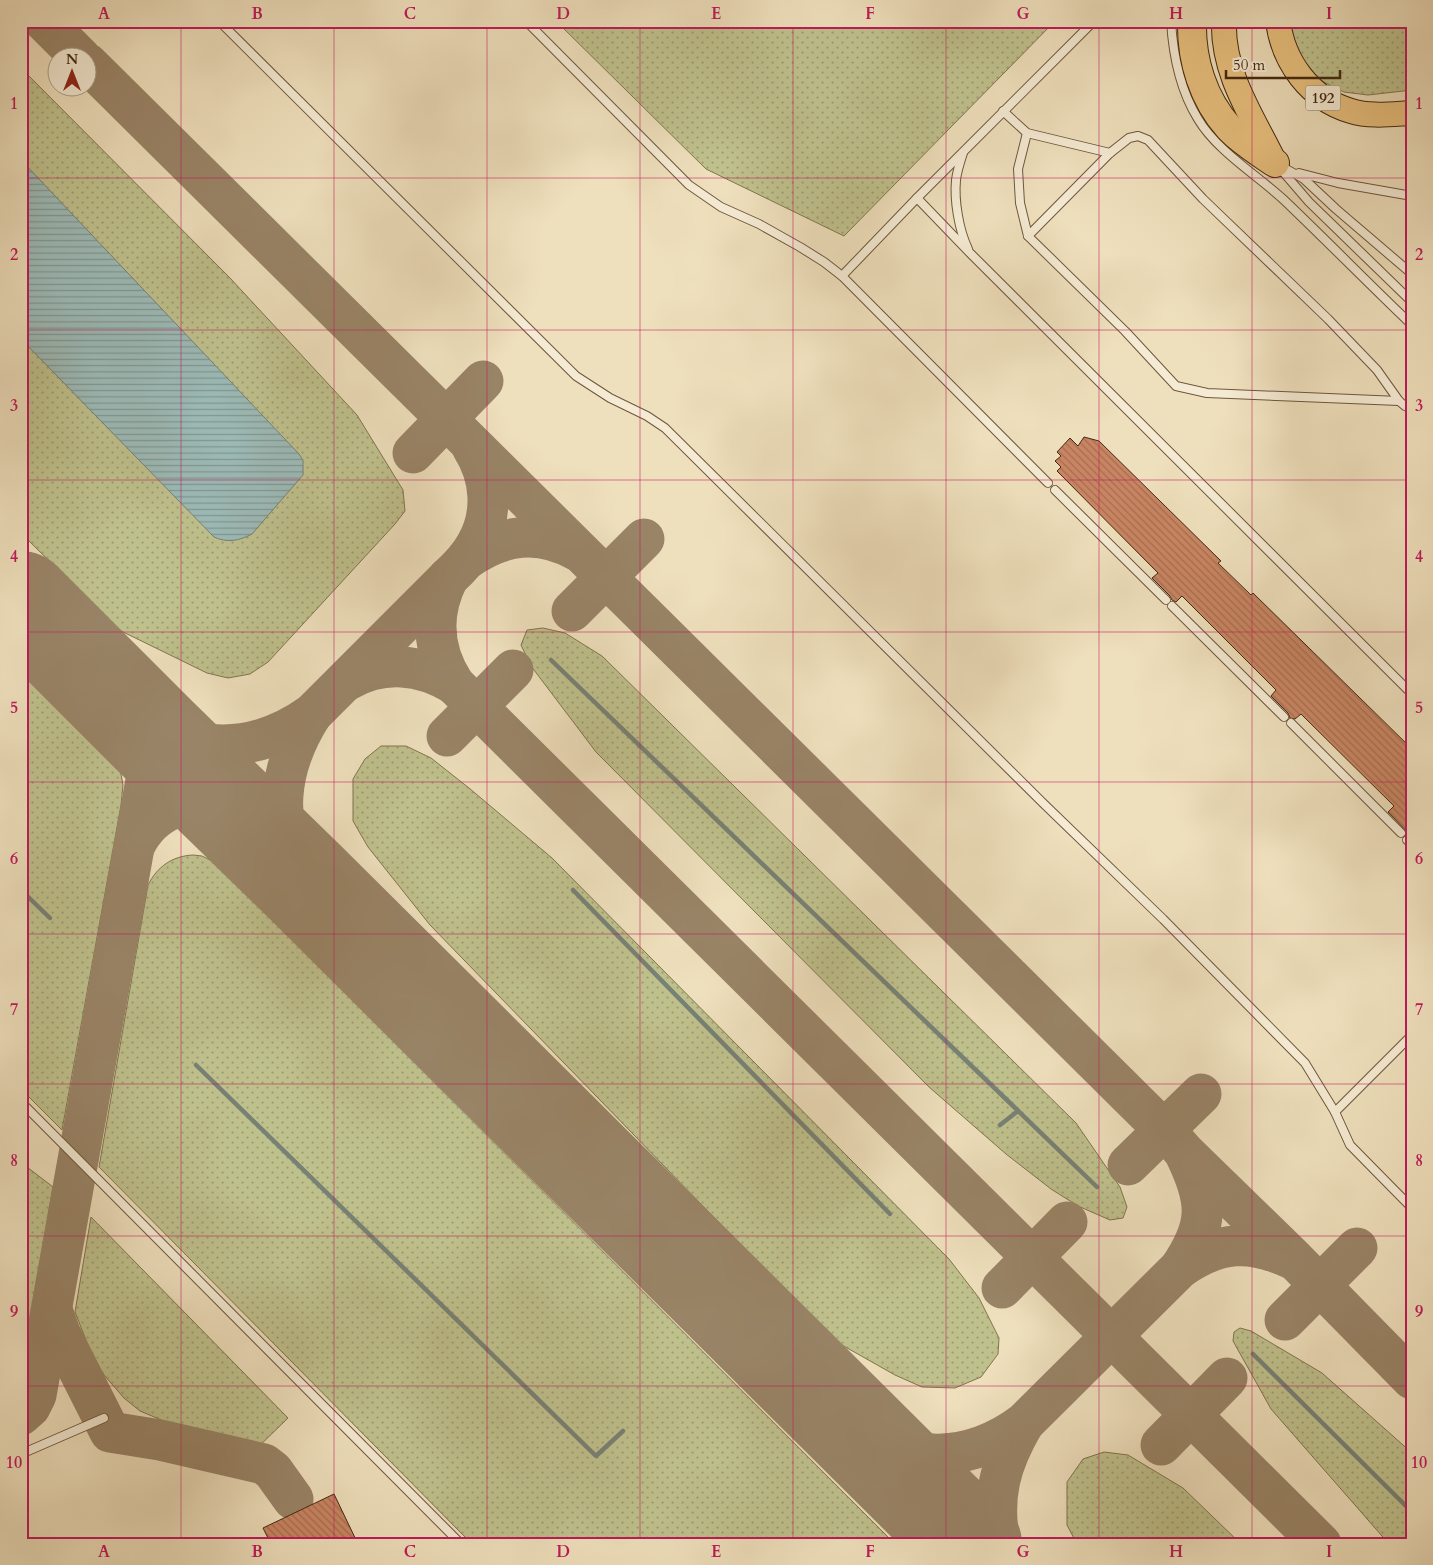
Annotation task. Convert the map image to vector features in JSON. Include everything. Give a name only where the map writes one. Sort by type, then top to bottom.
[{"type":"highway","points":[[1192,21],[1192,41],[1198,71],[1211,102],[1230,129],[1252,147],[1283,167]]},
{"type":"main road","points":[[1224,21],[1226,54],[1233,80],[1283,167]]},
{"type":"main road","name":"192","points":[[1278,21],[1283,45],[1295,69],[1311,87],[1329,102],[1365,114],[1412,113]]},
{"type":"lane","points":[[219,21],[576,376],[610,398],[647,416],[665,428],[1044,804],[1163,919],[1305,1063],[1335,1112],[1350,1145],[1412,1208]]},
{"type":"lane","points":[[526,21],[689,185],[721,207],[759,224],[800,247],[842,276],[1048,483]]},
{"type":"lane","points":[[842,276],[1094,21]]},
{"type":"lane","points":[[1171,21],[1176,61],[1183,88],[1198,120],[1214,139],[1283,199],[1412,325]]},
{"type":"lane","points":[[1004,111],[1027,133],[1110,153]]},
{"type":"lane","points":[[1027,133],[1018,169],[1020,203],[1028,236],[1125,331],[1176,386],[1194,391],[1399,401]]},
{"type":"lane","points":[[1028,236],[1110,153],[1129,138],[1138,136],[1148,140],[1202,199],[1328,320],[1377,370],[1399,401],[1412,409]]},
{"type":"lane","points":[[964,151],[956,181],[964,238],[970,253]]},
{"type":"lane","points":[[1283,167],[1319,178],[1410,198]]},
{"type":"lane","points":[[1283,167],[1304,179],[1336,210],[1412,274]]},
{"type":"lane","points":[[1283,167],[1309,202],[1412,302]]},
{"type":"lane","points":[[917,198],[1412,694]]},
{"type":"lane","points":[[1055,490],[1284,717]]},
{"type":"lane","points":[[1291,723],[1401,833]]},
{"type":"lane","points":[[1335,1112],[1412,1036]]},
{"type":"lane","points":[[21,1102],[461,1544]]},
{"type":"lane","points":[[21,1454],[104,1418]]},
{"type":"green space","points":[[556,21],[1055,21],[844,236],[706,169]]},
{"type":"green space","points":[[1285,21],[1412,21],[1412,90],[1368,95],[1344,92],[1316,78],[1301,62]]},
{"type":"green space","points":[[21,68],[48,95],[48,98],[51,98],[230,278],[357,415],[403,490],[405,511],[268,662],[250,674],[228,678],[207,673],[119,630],[21,533]]},
{"type":"green space","points":[[543,628],[565,633],[602,656],[1076,1123],[1120,1187],[1127,1207],[1123,1218],[1110,1220],[1078,1206],[1051,1189],[1006,1154],[929,1087],[596,752],[531,666],[521,645],[527,630]]},
{"type":"green space","points":[[21,671],[120,769],[123,785],[121,805],[62,1130],[21,1089]]},
{"type":"green space","points":[[381,746],[406,746],[431,758],[552,858],[949,1259],[979,1298],[999,1338],[998,1354],[981,1377],[955,1388],[922,1387],[895,1375],[833,1340],[430,925],[368,847],[353,821],[353,779],[365,759]]},
{"type":"green space","points":[[193,855],[202,856],[214,862],[895,1544],[472,1544],[99,1167],[148,885],[156,873],[172,860]]},
{"type":"green space","points":[[27,1167],[53,1187],[21,1376],[21,1182]]},
{"type":"green space","points":[[91,1217],[288,1418],[250,1455],[232,1444],[197,1435],[140,1411],[124,1398],[104,1375],[91,1353],[75,1312]]},
{"type":"green space","points":[[1240,1328],[1251,1331],[1322,1373],[1412,1453],[1412,1544],[1389,1544],[1271,1409],[1233,1341],[1234,1332]]},
{"type":"green space","points":[[1104,1452],[1128,1455],[1183,1488],[1241,1544],[1077,1544],[1067,1525],[1067,1482],[1083,1459]]},
{"type":"water","points":[[21,160],[303,460],[303,475],[252,534],[233,540],[214,537],[21,339]]},
{"type":"building","points":[[1084,437],[1099,441],[1221,561],[1218,563],[1251,595],[1253,593],[1412,749],[1412,837],[1388,812],[1394,806],[1301,714],[1295,719],[1290,718],[1288,713],[1271,696],[1276,690],[1182,596],[1176,602],[1172,600],[1152,578],[1158,573],[1057,471],[1061,467],[1055,461],[1061,456],[1057,452],[1070,438],[1078,446]]},
{"type":"building","points":[[334,1494],[358,1544],[271,1544],[263,1528]]},
{"type":"waterway","points":[[551,660],[1097,1187]]},
{"type":"waterway","points":[[21,890],[50,918]]},
{"type":"waterway","points":[[573,890],[890,1214]]},
{"type":"waterway","points":[[196,1065],[596,1456],[623,1431]]},
{"type":"waterway","points":[[1000,1125],[1018,1111]]},
{"type":"waterway","points":[[1253,1354],[1412,1512]]},
{"type":"taxiway","points":[[44,21],[71,48]]},
{"type":"taxiway","points":[[98,74],[1295,1260],[1412,1379]]},
{"type":"taxiway","points":[[413,453],[483,381]]},
{"type":"taxiway","points":[[117,696],[139,715],[162,730],[186,740],[211,744],[236,744],[262,739],[287,729],[312,714],[460,567],[473,550],[486,521],[488,496],[483,471],[472,447]]},
{"type":"taxiway","points":[[467,559],[494,544],[521,537],[549,539],[578,551]]},
{"type":"taxiway","points":[[572,611],[644,539]]},
{"type":"taxiway","points":[[448,578],[438,605],[436,632],[441,658],[454,684],[1321,1544]]},
{"type":"taxiway","points":[[348,680],[375,669],[402,667],[428,672],[454,684]]},
{"type":"taxiway","points":[[447,736],[513,670]]},
{"type":"taxiway","points":[[304,881],[287,838],[283,817],[283,796],[291,755],[312,714]]},
{"type":"taxiway","points":[[21,1415],[30,1407],[36,1395],[150,758],[147,737],[137,718]]},
{"type":"taxiway","points":[[134,847],[142,833],[152,822],[176,808],[189,805],[203,805],[218,807],[233,813]]},
{"type":"taxiway","points":[[1128,1165],[1201,1094]]},
{"type":"taxiway","points":[[853,1426],[874,1438],[896,1447],[917,1453],[939,1454],[960,1452],[982,1446],[1024,1423],[1180,1268],[1196,1239],[1202,1213],[1198,1187],[1186,1156]]},
{"type":"taxiway","points":[[1002,1288],[1067,1222]]},
{"type":"taxiway","points":[[1180,1268],[1208,1252],[1235,1246],[1262,1248],[1292,1259]]},
{"type":"taxiway","points":[[1285,1320],[1357,1248]]},
{"type":"taxiway","points":[[52,1310],[60,1333],[110,1432],[160,1440],[264,1464],[273,1471],[293,1499]]},
{"type":"taxiway","points":[[1161,1445],[1227,1378]]},
{"type":"taxiway","points":[[1000,1544],[997,1527],[997,1496],[1003,1467],[1024,1423]]},
{"type":"runway","points":[[21,602],[971,1544]]}]
